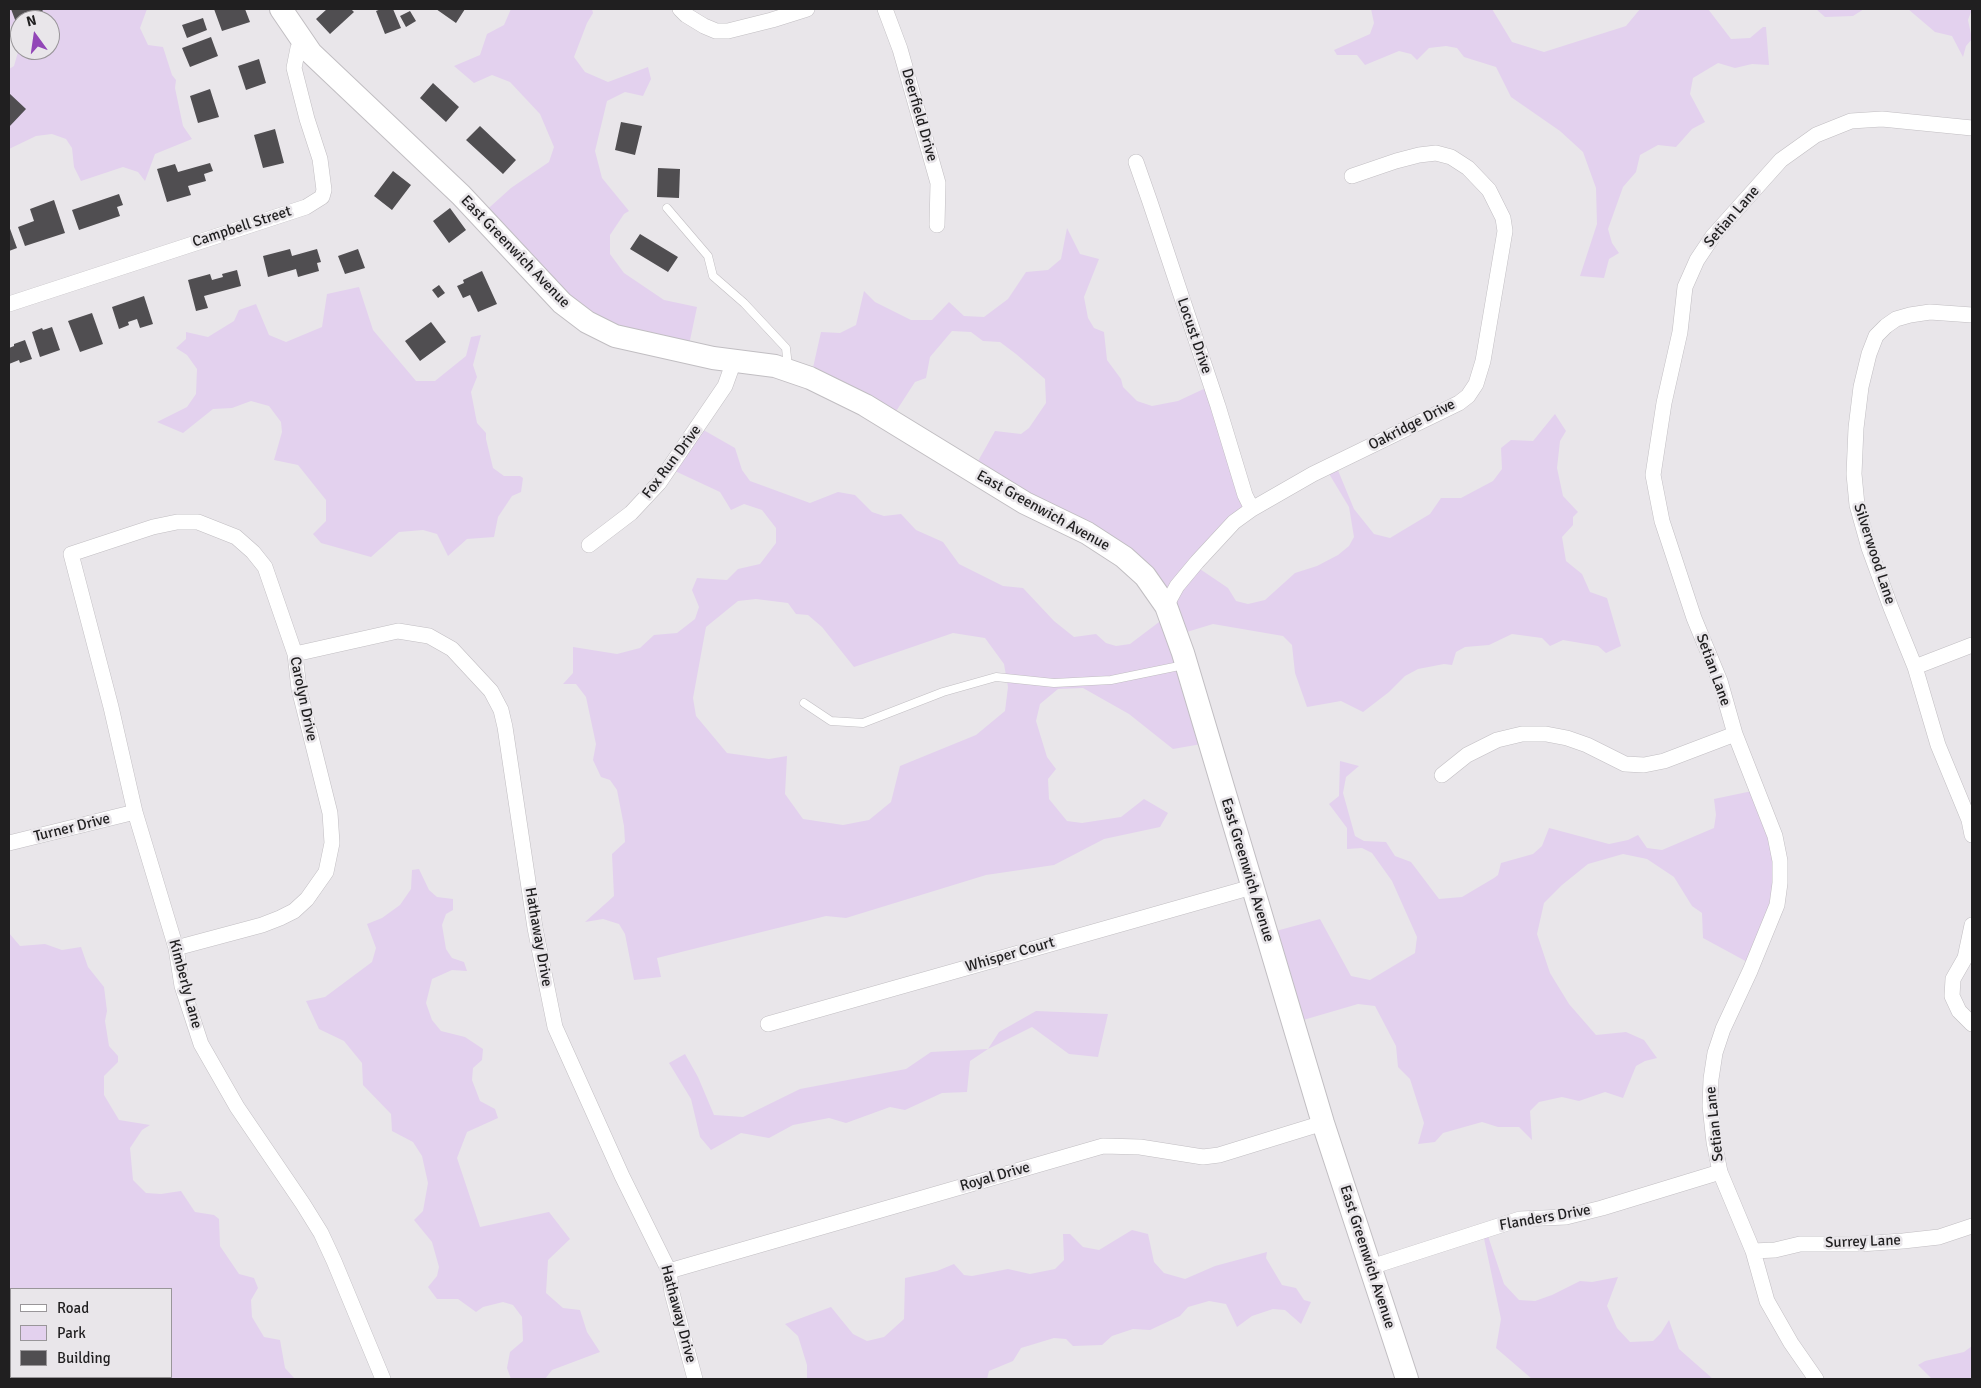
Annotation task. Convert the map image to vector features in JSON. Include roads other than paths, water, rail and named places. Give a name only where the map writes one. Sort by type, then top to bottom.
[{"type":"street","name":"East Greenwich Avenue","points":[[281,9],[303,44],[461,195],[562,303],[587,322],[615,336],[734,361],[774,366],[810,378],[865,405],[1025,503],[1087,533],[1124,557],[1145,576],[1166,606],[1186,665],[1323,1123],[1407,1379]]},
{"type":"street","points":[[680,9],[686,15],[716,31],[728,31],[807,9]]},
{"type":"street","name":"Deerfield Drive","points":[[885,9],[900,50],[938,183],[937,224]]},
{"type":"street","name":"Campbell Street","points":[[9,304],[306,207],[322,197],[324,190],[320,159],[307,119],[294,68],[298,48],[303,44]]},
{"type":"street","name":"Setian Lane","points":[[1816,1379],[1791,1343],[1767,1301],[1753,1250],[1720,1172],[1710,1106],[1710,1079],[1723,1029],[1770,927],[1777,905],[1780,861],[1775,836],[1735,734],[1720,681],[1694,618],[1662,521],[1653,474],[1664,403],[1680,332],[1685,287],[1697,260],[1712,236],[1781,160],[1816,134],[1851,121],[1882,119],[1972,128]]},
{"type":"street","name":"Oakridge Drive","points":[[1166,606],[1178,586],[1197,562],[1234,522],[1252,509],[1313,474],[1459,403],[1468,396],[1476,384],[1483,361],[1504,231],[1503,218],[1489,190],[1468,168],[1451,157],[1436,153],[1419,154],[1352,176]]},
{"type":"street","name":"Locust Drive","points":[[1136,162],[1218,406],[1245,495],[1252,509]]},
{"type":"street","name":"Silverwood Lane","points":[[1972,315],[1930,312],[1896,319],[1876,336],[1869,354],[1861,387],[1856,428],[1854,474],[1857,505],[1875,565],[1915,666],[1938,745],[1968,820],[1972,835]]},
{"type":"street","name":"Fox Run Drive","points":[[590,545],[631,513],[659,483],[706,417],[725,386],[734,361]]},
{"type":"street","name":"Carolyn Drive","points":[[71,554],[153,527],[177,522],[198,522],[236,537],[253,552],[265,567],[295,654],[298,689],[330,813],[332,843],[326,872],[307,899],[294,911],[280,918],[176,948]]},
{"type":"street","name":"Kimberly Lane","points":[[71,554],[135,812],[176,948],[182,986],[201,1044],[237,1107],[303,1204],[320,1233],[334,1261],[383,1379]]},
{"type":"street","name":"Hathaway Drive","points":[[295,654],[398,630],[429,636],[452,648],[491,691],[501,710],[505,726],[535,928],[555,1027],[622,1176],[669,1271],[672,1293],[695,1379]]},
{"type":"street","points":[[1915,666],[1972,646]]},
{"type":"street","points":[[1442,775],[1467,755],[1497,740],[1522,734],[1546,734],[1567,738],[1587,745],[1625,764],[1644,765],[1664,761],[1735,734]]},
{"type":"street","name":"Turner Drive","points":[[9,843],[135,812]]},
{"type":"street","name":"Whisper Court","points":[[768,1024],[1252,887]]},
{"type":"street","points":[[1972,925],[1964,958],[1953,979],[1952,996],[1959,1011],[1972,1024]]},
{"type":"street","name":"Royal Drive","points":[[669,1271],[1103,1146],[1140,1147],[1203,1157],[1219,1155],[1323,1123]]},
{"type":"street","name":"Flanders Drive","points":[[1371,1267],[1520,1219],[1566,1217],[1720,1172]]},
{"type":"street","name":"Surrey Lane","points":[[1753,1250],[1775,1250],[1800,1244],[1903,1242],[1939,1237],[1972,1226]]},
{"type":"lane","points":[[667,208],[708,256],[713,276],[744,303],[786,348],[789,371]]},
{"type":"lane","points":[[804,703],[831,721],[863,723],[943,692],[996,677],[1054,683],[1111,680],[1186,665]]}]
